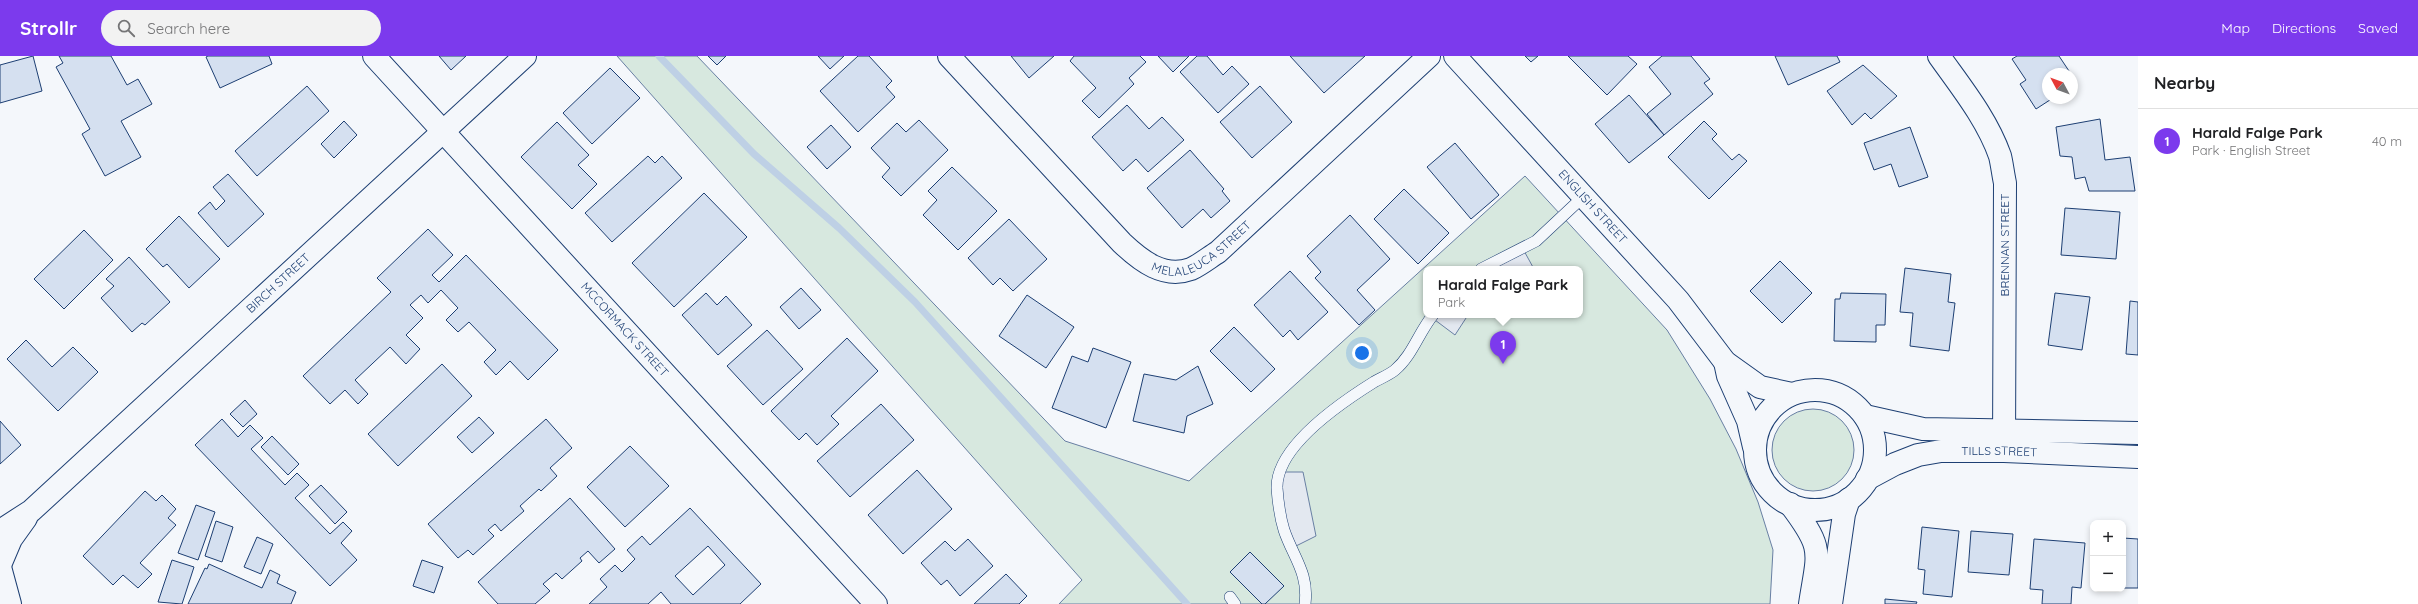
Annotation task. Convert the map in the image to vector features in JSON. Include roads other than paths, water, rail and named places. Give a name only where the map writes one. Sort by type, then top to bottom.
[{"type":"street","name":"MCCORMACK STREET","points":[[374,56],[876,604]]},
{"type":"street","name":"BIRCH STREET","points":[[0,531],[31,511],[526,56]]},
{"type":"street","name":"MELALEUCA STREET","points":[[949,56],[1122,243],[1141,261],[1166,272],[1191,269],[1218,252],[1429,56]]},
{"type":"street","name":"ENGLISH STREET","points":[[1455,56],[1678,300],[1724,362],[1760,387],[1792,394]]},
{"type":"street","name":"BRENNAN STREET","points":[[1939,56],[1974,106],[1988,132],[2000,156],[2005,183],[2004,441]]},
{"type":"street","name":"ENGLISH STREET","points":[[1724,362],[1728,376],[1748,421],[1754,450]]},
{"type":"street","points":[[1808,390],[1830,391],[1841,395],[1854,404],[1865,416],[1872,431],[1875,448],[1873,464],[1867,479],[1849,499],[1836,506],[1820,510],[1805,509],[1778,498],[1768,488],[1756,464],[1754,450],[1757,433],[1765,416],[1777,403],[1792,394],[1808,390]]},
{"type":"street","name":"TILLS STREET","points":[[1865,416],[1923,429],[2004,441],[2138,457]]},
{"type":"street","name":"TILLS STREET","points":[[1867,479],[1895,464],[1918,455],[1941,451],[2004,441],[2138,433]]},
{"type":"street","points":[[1831,604],[1841,530],[1849,499]]},
{"type":"street","points":[[1790,504],[1810,533],[1818,556],[1810,604]]},
{"type":"street","name":"BIRCH STREET","points":[[10,604],[0,566],[11,539],[31,511]]},
{"type":"street","points":[[0,601],[7,604]]},
{"type":"lane","points":[[1487,266],[1536,241],[1584,196]]},
{"type":"lane","points":[[1305,604],[1306,592],[1300,563],[1284,531],[1280,516],[1277,487],[1280,472],[1292,451],[1311,428],[1348,399],[1395,370],[1431,318]]},
{"type":"waterway","points":[[659,56],[754,154],[839,228],[915,302],[1187,604]]},
{"type":"place","name":"Harald Falge Park","points":[[1503,364]]}]
